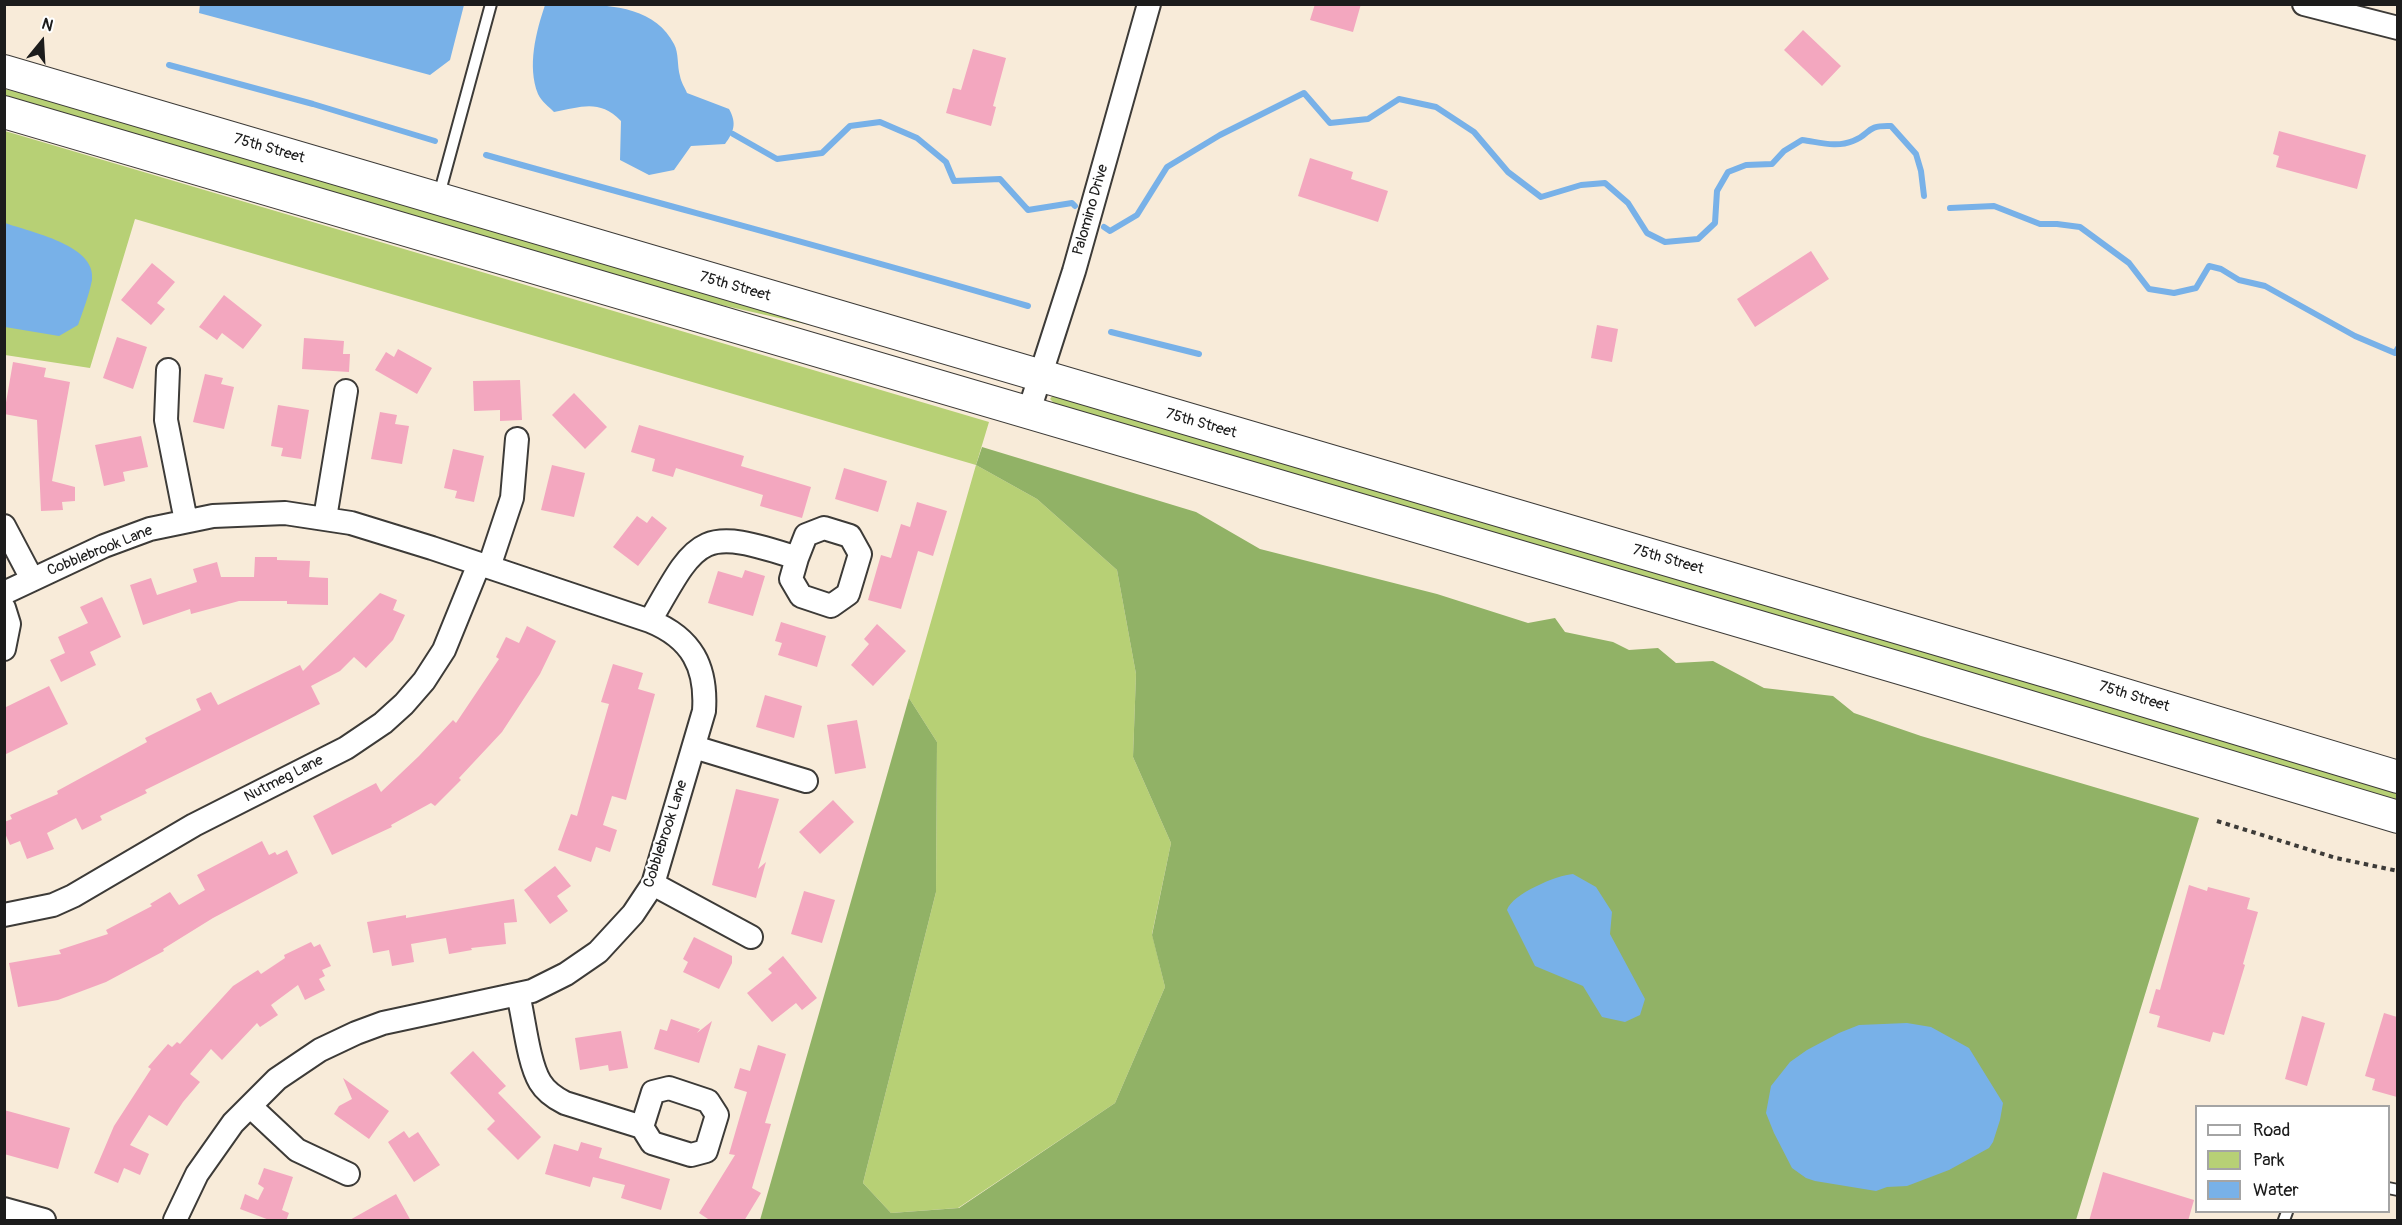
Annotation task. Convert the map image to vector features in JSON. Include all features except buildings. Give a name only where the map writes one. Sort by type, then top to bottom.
[{"type":"main road","name":"75th Street","points":[[4,71],[438,199],[1034,394],[1920,674],[2397,817]]},
{"type":"main road","name":"75th Street","points":[[4,112],[2054,673],[2397,777]]},
{"type":"street","name":"Palomino Drive","points":[[1034,394],[1074,271],[1149,4]]},
{"type":"street","points":[[2304,4],[2397,28]]},
{"type":"street","points":[[168,370],[166,420],[186,521]]},
{"type":"street","points":[[325,518],[346,391]]},
{"type":"street","name":"Nutmeg Lane","points":[[4,915],[53,905],[73,897],[194,825],[346,748],[383,723],[404,704],[424,681],[444,650],[484,565],[512,498],[517,439]]},
{"type":"street","name":"Cobblebrook Lane","points":[[4,592],[104,546],[150,529],[186,521],[262,512],[325,518],[362,526],[650,621],[663,627],[684,643],[700,668],[705,688],[704,711],[652,884],[633,914],[598,952],[546,985],[518,994],[403,1018],[356,1033],[320,1050],[278,1079],[233,1123],[197,1174],[176,1221]]},
{"type":"street","points":[[4,526],[32,579]]},
{"type":"street","points":[[650,621],[687,558],[712,542],[740,541],[797,558]]},
{"type":"street","points":[[4,608],[9,624],[4,649]]},
{"type":"street","points":[[694,747],[806,781]]},
{"type":"street","points":[[652,884],[752,937]]},
{"type":"street","points":[[518,994],[535,1072],[546,1090],[565,1103],[642,1127]]},
{"type":"street","points":[[250,1106],[297,1150],[348,1174]]},
{"type":"street","points":[[4,1209],[44,1221]]},
{"type":"lane","points":[[438,199],[492,4]]},
{"type":"path","points":[[2217,821],[2336,858],[2397,871]]},
{"type":"green space","points":[[5,89],[75,106],[815,324],[814,326],[651,289],[5,97]]},
{"type":"green space","points":[[5,131],[989,422],[976,465],[135,219],[90,368],[5,355]]},
{"type":"green space","points":[[1053,395],[2397,791],[2397,803],[1057,406],[1050,399]]},
{"type":"green space","points":[[982,447],[1196,512],[1260,549],[1437,594],[1528,623],[1555,618],[1565,632],[1613,642],[1629,650],[1658,648],[1676,663],[1713,661],[1764,688],[1833,696],[1854,713],[1921,736],[2199,818],[2076,1220],[760,1220],[909,698],[937,742],[936,892],[863,1183],[891,1213],[959,1208],[1115,1103],[1165,987],[1152,935],[1171,843],[1133,757],[1136,674],[1117,570],[1037,499],[976,465]]},
{"type":"green space","points":[[976,465],[1037,499],[1117,570],[1136,674],[1133,757],[1171,843],[1152,934],[1165,987],[1115,1103],[958,1208],[891,1213],[863,1183],[936,892],[937,742],[909,698]]},
{"type":"water","points":[[200,4],[464,5],[450,60],[430,75],[199,13]]},
{"type":"water","points":[[545,5],[600,5],[636,12],[651,19],[664,30],[674,44],[679,72],[687,93],[729,109],[733,127],[725,144],[691,146],[674,170],[649,175],[620,160],[621,121],[613,114],[590,106],[554,112],[539,97],[533,72],[534,49]]},
{"type":"water","points":[[5,223],[60,242],[84,258],[91,268],[92,280],[78,325],[59,336],[5,327]]},
{"type":"water","points":[[1573,874],[1596,887],[1612,912],[1610,934],[1645,999],[1640,1015],[1625,1022],[1602,1017],[1583,986],[1535,966],[1507,910],[1517,898],[1536,886]]},
{"type":"water","points":[[1907,1023],[1931,1027],[1969,1048],[2003,1103],[2000,1120],[1989,1148],[1949,1170],[1907,1186],[1887,1187],[1876,1191],[1815,1181],[1806,1178],[1792,1168],[1766,1113],[1771,1086],[1790,1062],[1807,1050],[1859,1025]]},
{"type":"waterway","points":[[169,65],[313,104],[435,141]]},
{"type":"waterway","points":[[1104,227],[1110,231],[1137,215],[1167,167],[1220,135],[1304,93],[1330,123],[1368,119],[1399,99],[1436,107],[1474,132],[1508,172],[1541,197],[1581,185],[1605,183],[1628,203],[1647,233],[1665,242],[1698,239],[1715,223],[1717,191],[1728,172],[1746,165],[1772,164],[1784,151],[1802,140],[1828,144],[1847,143],[1859,138],[1872,128],[1891,126],[1916,154],[1924,196]]},
{"type":"waterway","points":[[733,134],[777,159],[822,153],[850,126],[880,122],[917,138],[946,162],[954,181],[1000,179],[1028,210],[1072,203],[1075,206]]},
{"type":"waterway","points":[[486,155],[1028,306]]},
{"type":"waterway","points":[[1950,208],[1994,206],[2040,224],[2080,227],[2129,263],[2149,289],[2174,293],[2196,288],[2209,266],[2221,269],[2239,280],[2265,286],[2355,336],[2395,353],[2398,348]]},
{"type":"waterway","points":[[1111,332],[1199,354]]}]
